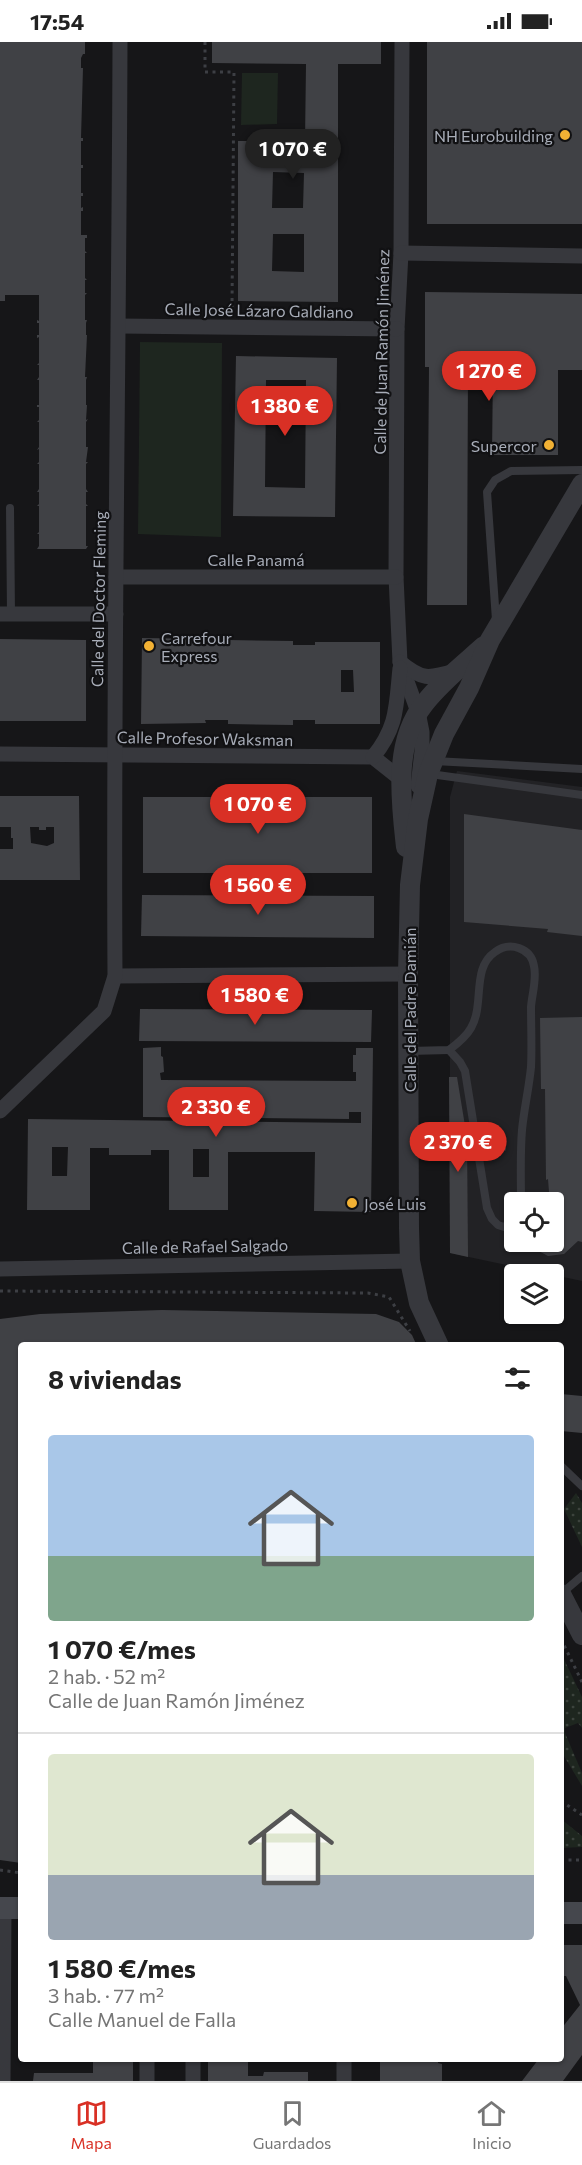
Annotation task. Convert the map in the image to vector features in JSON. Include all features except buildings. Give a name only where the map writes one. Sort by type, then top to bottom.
[{"type":"main road","points":[[564,1913],[582,1913]]},
{"type":"street","name":"Calle del Doctor Fleming","points":[[0,1111],[104,1011],[115,976],[114,755],[120,42]]},
{"type":"street","name":"Calle de Juan Ramón Jiménez","points":[[400,662],[396,577],[402,42]]},
{"type":"street","points":[[401,254],[582,256]]},
{"type":"street","name":"Calle José Lázaro Galdiano","points":[[119,326],[397,329]]},
{"type":"street","name":"Calle del Padre Damián","points":[[437,1342],[419,1303],[410,1261],[408,974],[410,885],[418,819],[430,767],[494,634],[582,484]]},
{"type":"street","name":"Calle Panamá","points":[[116,577],[396,577]]},
{"type":"street","points":[[5,614],[116,614]]},
{"type":"street","name":"Calle del Padre Damián","points":[[410,885],[403,822],[402,780],[405,746],[418,712],[430,697],[494,634]]},
{"type":"street","points":[[400,662],[416,675],[440,675],[458,670]]},
{"type":"street","points":[[400,662],[397,708],[393,724],[383,744],[373,757],[402,780]]},
{"type":"street","name":"Calle del Padre Damián","points":[[400,662],[418,712],[423,740],[418,788],[418,819]]},
{"type":"street","name":"Calle Profesor Waksman","points":[[0,754],[373,757]]},
{"type":"street","points":[[115,976],[408,974]]},
{"type":"street","name":"Calle de Rafael Salgado","points":[[0,1269],[410,1261]]},
{"type":"street","points":[[564,1600],[582,1635]]},
{"type":"street","points":[[3,2081],[8,1908]]},
{"type":"street","points":[[147,2062],[147,2081]]},
{"type":"street","points":[[193,2062],[193,2081]]},
{"type":"street","points":[[344,2062],[344,2081]]},
{"type":"lane","points":[[494,634],[487,492],[495,480],[511,471],[582,470]]},
{"type":"lane","points":[[5,614],[10,508]]},
{"type":"lane","points":[[430,767],[582,769]]},
{"type":"lane","points":[[430,767],[582,795]]},
{"type":"lane","points":[[408,1051],[449,1050],[471,1028],[476,1016],[482,969],[487,959],[496,951],[507,946],[516,946],[524,950],[534,965],[535,978],[531,998],[531,1067],[522,1130],[521,1192]]},
{"type":"lane","points":[[449,1050],[465,1071],[487,1208],[492,1219],[504,1227]]},
{"type":"lane","points":[[564,1469],[582,1486]]},
{"type":"lane","points":[[564,1591],[582,1576]]},
{"type":"path","points":[[205,42],[205,72],[234,72],[232,307]]},
{"type":"path","points":[[477,1150],[522,1149]]},
{"type":"path","points":[[0,1291],[368,1293],[389,1297],[413,1336]]},
{"type":"path","points":[[564,1645],[582,1682]]},
{"type":"path","points":[[564,1803],[582,1815]]},
{"type":"path","points":[[564,1860],[582,1860]]},
{"type":"path","points":[[0,1870],[18,1873]]},
{"type":"shaded area","points":[[242,73],[278,73],[277,124],[241,125]]},
{"type":"shaded area","points":[[140,342],[222,343],[221,537],[138,534]]},
{"type":"shaded area","points":[[457,771],[582,787],[582,1281],[564,1277],[564,1264],[504,1264],[450,1253],[450,797]]},
{"type":"shaded area","points":[[576,1493],[582,1503],[582,1547],[564,1509]]},
{"type":"shaded area","points":[[564,1659],[582,1697],[582,1728],[578,1723],[565,1728],[565,1733],[582,1773],[582,1786],[564,1756]]},
{"type":"shaded area","points":[[564,1821],[582,1836],[582,1847],[564,1848]]},
{"type":"place","name":"NH Eurobuilding","points":[[565,135]]},
{"type":"place","name":"Supercor","points":[[549,445]]},
{"type":"place","name":"Carrefour Express","points":[[149,646]]},
{"type":"place","name":"José Luis","points":[[352,1203]]}]
